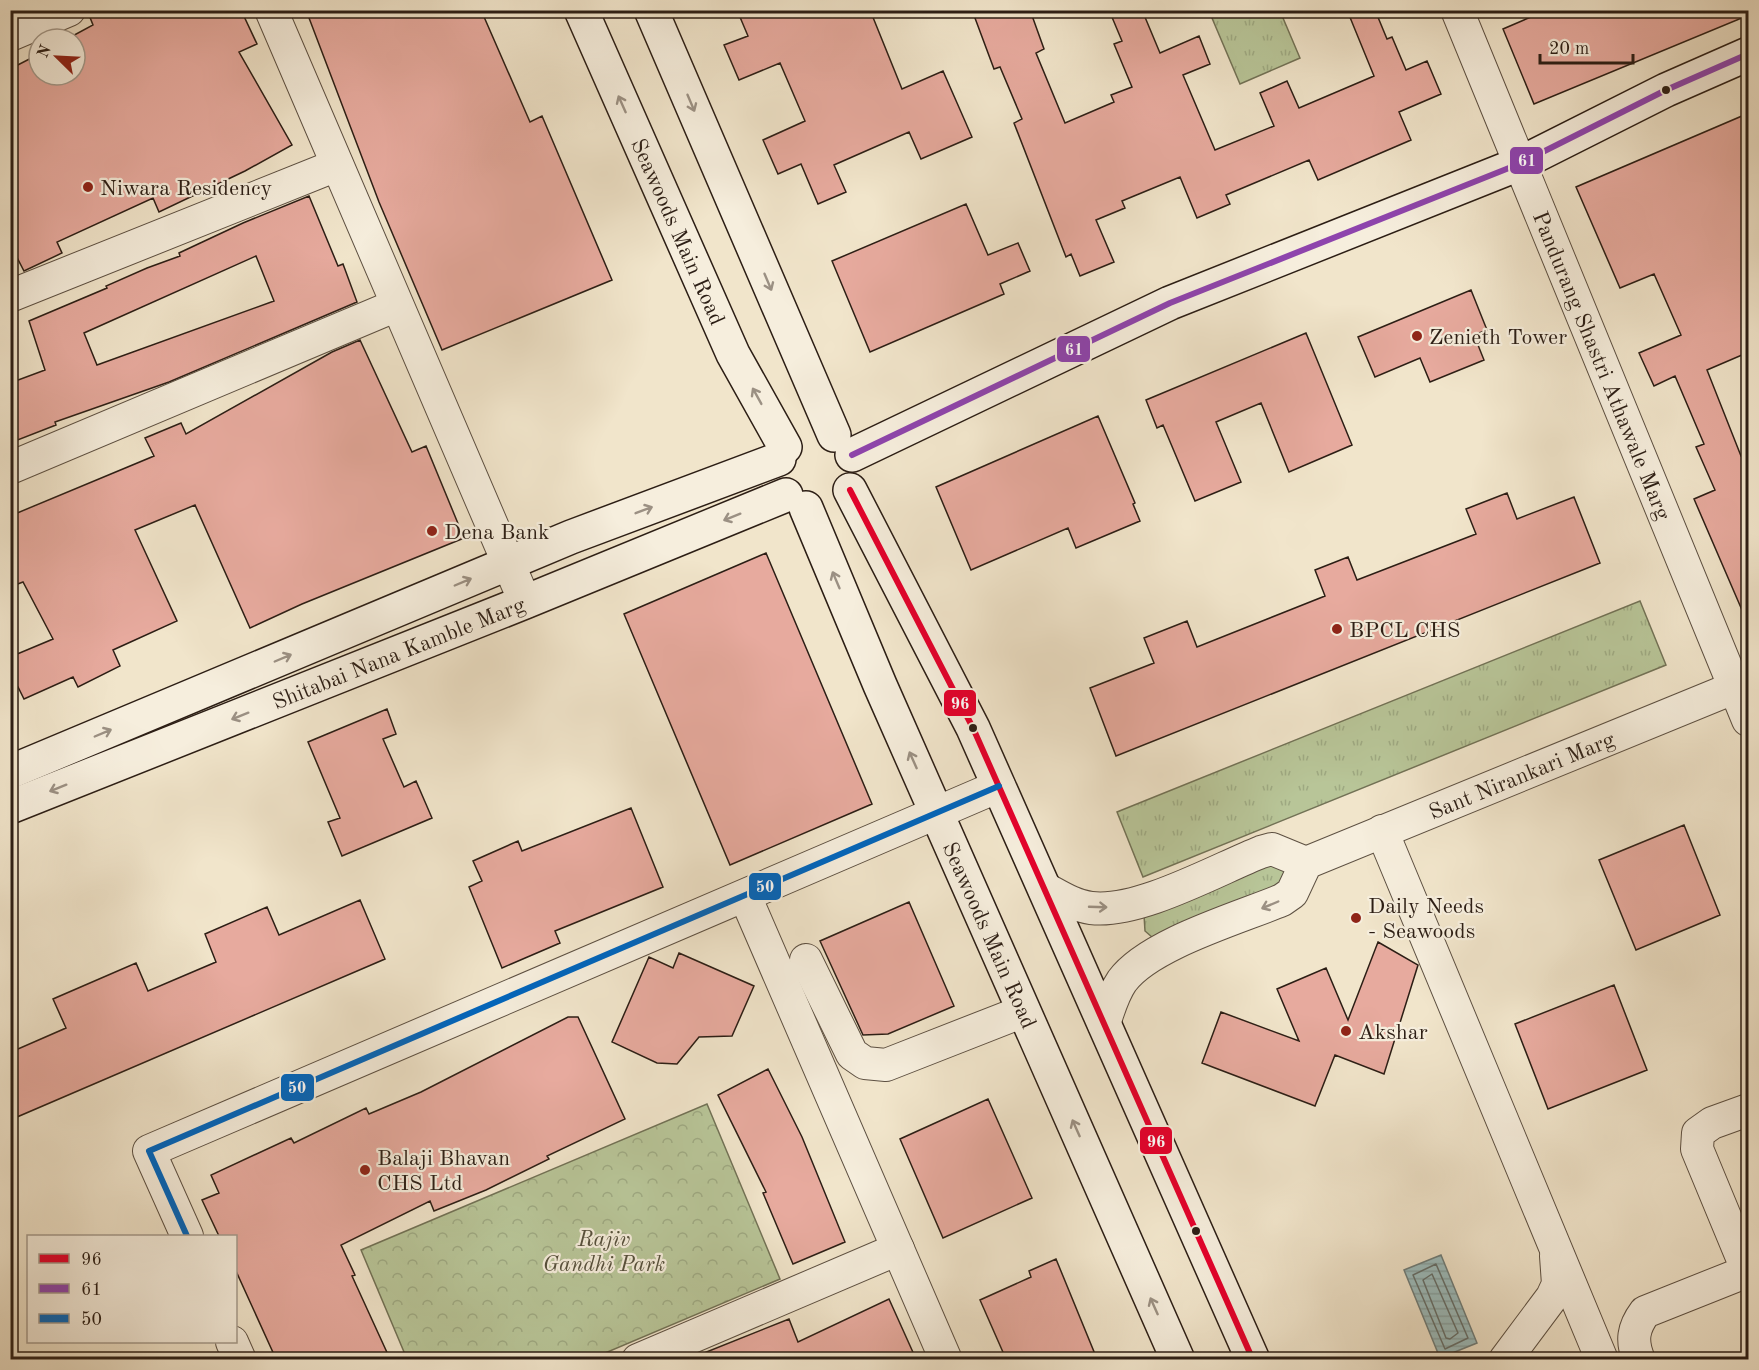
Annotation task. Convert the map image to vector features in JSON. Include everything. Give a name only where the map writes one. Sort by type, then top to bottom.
[{"type":"main road","name":"Seawoods Main Road","points":[[581,10],[733,354],[782,453]]},
{"type":"main road","points":[[651,10],[843,445],[855,479],[842,500],[831,507],[796,501],[778,471],[782,453],[808,432],[821,431],[843,445]]},
{"type":"main road","points":[[843,445],[1170,303],[1519,164],[1666,90],[1749,54]]},
{"type":"main road","name":"Shitabai Nana Kamble Marg","points":[[10,772],[508,563],[782,453]]},
{"type":"main road","points":[[850,490],[973,728],[1253,1359]]},
{"type":"main road","name":"Seawoods Main Road","points":[[796,501],[1178,1359]]},
{"type":"main road","name":"Shitabai Nana Kamble Marg","points":[[10,807],[525,602],[796,501]]},
{"type":"street","points":[[10,35],[69,10]]},
{"type":"street","points":[[271,10],[525,602]]},
{"type":"street","name":"Pandurang Shastri Athawale Marg","points":[[1457,10],[1519,164],[1742,684],[1749,720]]},
{"type":"street","points":[[10,296],[337,165]]},
{"type":"street","points":[[10,468],[397,304]]},
{"type":"street","name":"Sant Nirankari Marg","points":[[1306,863],[1742,684]]},
{"type":"street","points":[[187,1235],[149,1151],[999,786]]},
{"type":"street","points":[[1382,831],[1602,1359]]},
{"type":"street","points":[[1044,888],[1082,905],[1119,908],[1145,900],[1272,849],[1306,863],[1292,893],[1282,900],[1166,948],[1142,961],[1123,980],[1112,998],[1104,1024]]},
{"type":"street","points":[[745,896],[946,1359]]},
{"type":"street","points":[[806,960],[852,1054],[865,1063],[886,1065],[1024,1011]]},
{"type":"street","points":[[1639,1359],[1634,1348],[1634,1326],[1645,1312],[1748,1271],[1697,1149],[1698,1133],[1749,1110]]},
{"type":"street","points":[[638,1359],[898,1249]]},
{"type":"street","points":[[1505,1359],[1552,1297],[1558,1284],[1556,1249]]},
{"type":"street","points":[[233,1343],[240,1359]]},
{"type":"green space","points":[[1209,11],[1280,11],[1300,58],[1240,84]]},
{"type":"green space","points":[[1640,601],[1666,665],[1143,877],[1117,812]]},
{"type":"green space","points":[[1277,858],[1291,881],[1153,938],[1145,931],[1144,915]]},
{"type":"green space","name":"Rajiv Gandhi Park","points":[[707,1104],[780,1279],[591,1359],[407,1359],[361,1250]]},
{"type":"water","points":[[1441,1255],[1477,1343],[1440,1358],[1404,1270]]},
{"type":"building","points":[[87,10],[241,10],[257,44],[239,52],[292,145],[245,171],[159,212],[153,198],[57,242],[62,253],[24,271],[10,244],[10,69],[27,60],[27,87],[87,87],[87,28],[93,25]]},
{"type":"building","points":[[306,10],[481,10],[530,122],[542,116],[612,280],[442,350],[379,202]]},
{"type":"building","points":[[737,10],[870,10],[902,89],[943,71],[972,137],[921,159],[909,132],[834,165],[846,192],[818,204],[801,164],[778,174],[763,140],[805,121],[780,63],[739,80],[724,45],[748,36]]},
{"type":"building","points":[[972,10],[1030,10],[1044,49],[1036,53],[1065,123],[1114,102],[1111,95],[1132,87],[1114,44],[1122,41],[1109,10],[1142,10],[1160,53],[1199,36],[1210,64],[1183,75],[1215,150],[1274,126],[1260,93],[1287,81],[1299,108],[1374,76],[1347,10],[1375,10],[1387,39],[1392,37],[1406,70],[1427,61],[1441,94],[1399,112],[1411,140],[1318,180],[1309,160],[1226,195],[1230,204],[1197,218],[1180,177],[1122,201],[1125,208],[1096,220],[1114,262],[1080,276],[1071,254],[1066,257],[1014,123],[1022,119],[1000,67],[994,69]]},
{"type":"building","points":[[1547,10],[1749,10],[1749,15],[1534,104],[1503,29]]},
{"type":"building","points":[[1749,113],[1749,352],[1707,370],[1741,456],[1749,452],[1748,624],[1694,499],[1715,490],[1696,447],[1704,444],[1675,376],[1654,386],[1639,353],[1681,335],[1654,274],[1620,288],[1576,187]]},
{"type":"building","points":[[309,196],[338,266],[343,264],[357,302],[169,382],[55,422],[56,425],[10,443],[10,383],[45,370],[29,321],[107,288],[106,286],[147,268],[180,256],[179,253]],"holes":[[[256,256],[274,301],[97,365],[84,333]]]},
{"type":"building","points":[[966,204],[988,255],[1018,243],[1030,271],[1000,284],[1004,294],[870,352],[832,261]]},
{"type":"building","name":"Zenieth Tower","points":[[1471,290],[1487,330],[1474,335],[1484,360],[1430,382],[1420,358],[1375,377],[1358,337]]},
{"type":"building","points":[[1306,333],[1352,445],[1289,472],[1261,403],[1216,422],[1241,482],[1195,501],[1163,425],[1157,428],[1146,400]]},
{"type":"building","points":[[360,340],[412,452],[426,446],[464,538],[302,604],[250,628],[195,505],[135,530],[177,621],[113,650],[120,666],[78,687],[73,677],[24,699],[18,687],[10,690],[10,657],[53,639],[23,582],[10,587],[10,516],[154,456],[145,438],[181,423],[186,434],[332,352]]},
{"type":"building","points":[[1098,416],[1135,503],[1133,504],[1140,521],[1076,548],[1068,528],[971,570],[936,487]]},
{"type":"building","name":"BPCL CHS","points":[[1507,493],[1517,519],[1574,497],[1600,563],[1116,756],[1090,688],[1154,663],[1144,638],[1187,621],[1197,647],[1325,596],[1315,570],[1348,557],[1357,580],[1476,534],[1466,509]]},
{"type":"building","points":[[766,553],[872,804],[730,865],[624,614]]},
{"type":"building","points":[[387,709],[396,734],[383,739],[404,787],[416,781],[432,818],[342,856],[328,822],[340,818],[308,742]]},
{"type":"building","points":[[631,808],[663,887],[555,931],[560,943],[502,968],[469,887],[482,881],[473,861],[518,841],[522,851]]},
{"type":"building","points":[[1684,825],[1720,915],[1636,950],[1599,860]]},
{"type":"building","points":[[360,900],[385,959],[10,1120],[11,1052],[66,1028],[53,999],[136,963],[148,991],[216,962],[205,934],[267,907],[279,935]]},
{"type":"building","points":[[909,902],[954,1006],[888,1034],[863,1035],[820,941]]},
{"type":"building","name":"Akshar","points":[[1378,942],[1418,965],[1384,1074],[1335,1055],[1315,1106],[1202,1063],[1221,1012],[1299,1041],[1277,989],[1326,968],[1348,1020]]},
{"type":"building","points":[[679,953],[754,986],[732,1036],[699,1037],[677,1064],[657,1063],[612,1042],[649,957],[673,968]]},
{"type":"building","points":[[1614,985],[1647,1070],[1548,1109],[1515,1024]]},
{"type":"building","points":[[568,1017],[578,1017],[625,1119],[547,1156],[549,1159],[486,1190],[434,1211],[430,1201],[341,1245],[355,1275],[352,1276],[390,1359],[276,1359],[237,1273],[237,1235],[219,1235],[202,1200],[219,1193],[211,1175],[291,1138],[294,1143],[366,1108],[369,1114],[421,1092]]},
{"type":"building","points":[[768,1069],[802,1137],[845,1242],[793,1264],[763,1193],[766,1192],[718,1095]]},
{"type":"building","points":[[988,1099],[1032,1198],[943,1238],[900,1139]]},
{"type":"building","points":[[1056,1259],[1097,1359],[1006,1359],[980,1300],[1031,1277],[1029,1271]]},
{"type":"building","points":[[889,1299],[916,1359],[689,1359],[789,1319],[798,1342]]},
{"type":"transit line","name":"61","points":[[852,455],[1170,303],[1519,164],[1666,90],[1748,54]]},
{"type":"transit line","name":"96","points":[[850,490],[973,728],[1253,1360]]},
{"type":"transit line","name":"50","points":[[187,1235],[149,1151],[999,786]]},
{"type":"place","name":"Niwara Residency","points":[[88,187]]},
{"type":"place","name":"Zenieth Tower","points":[[1417,336]]},
{"type":"place","name":"Dena Bank","points":[[432,531]]},
{"type":"place","name":"BPCL CHS","points":[[1337,629]]},
{"type":"place","name":"Daily Needs - Seawoods","points":[[1356,918]]},
{"type":"place","name":"Akshar","points":[[1346,1031]]},
{"type":"place","name":"Balaji Bhavan CHS Ltd","points":[[365,1170]]}]
